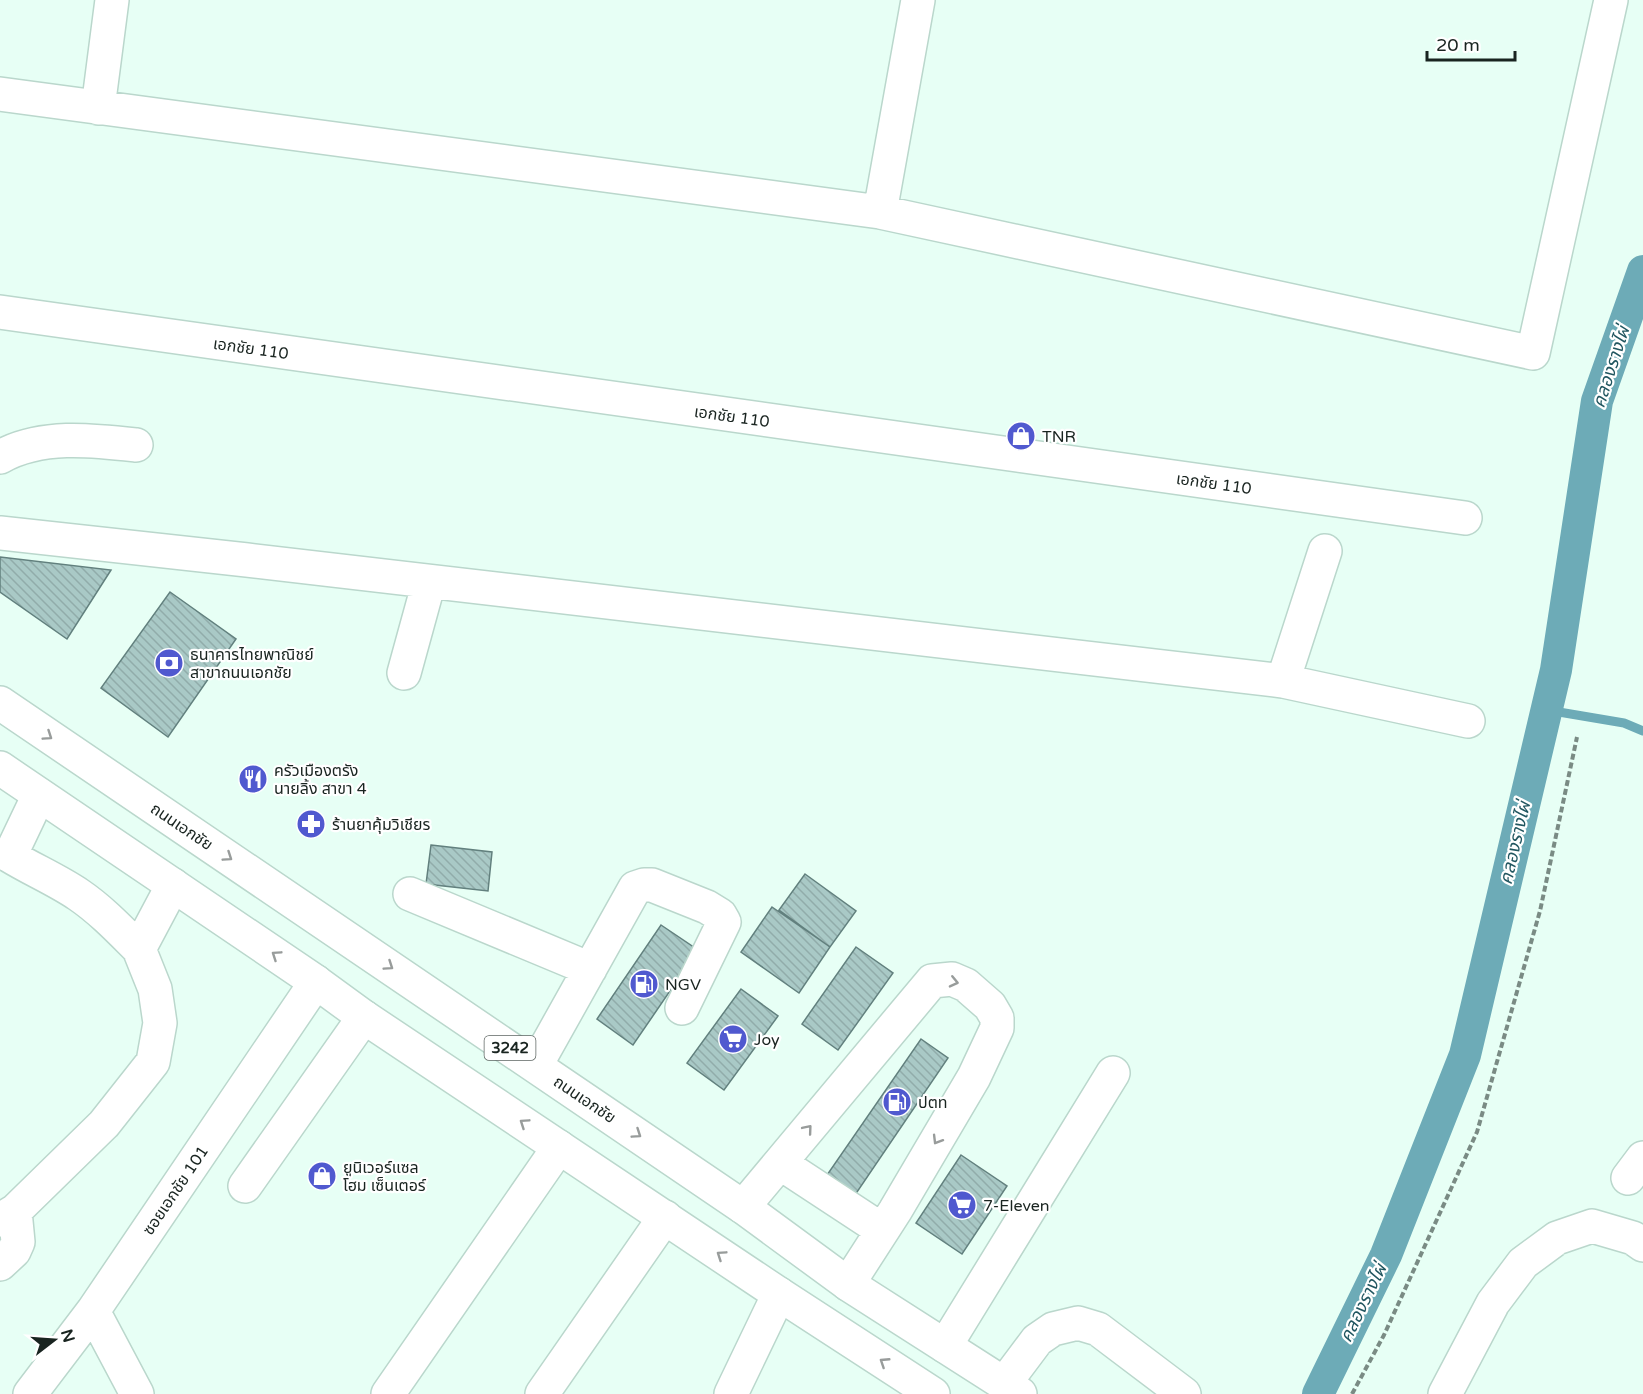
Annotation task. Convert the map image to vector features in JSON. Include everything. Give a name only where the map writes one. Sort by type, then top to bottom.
[{"type":"street","points":[[98,108],[111,0]]},
{"type":"street","points":[[880,212],[918,0]]},
{"type":"street","points":[[0,94],[880,212],[1533,353],[1611,0]]},
{"type":"street","name":"เอกชัย 110","points":[[0,312],[1465,518]]},
{"type":"street","points":[[0,457],[15,450],[45,442],[97,441],[136,444]]},
{"type":"street","points":[[0,533],[1283,681],[1468,722]]},
{"type":"street","points":[[1283,681],[1325,551]]},
{"type":"street","points":[[404,673],[429,582]]},
{"type":"street","name":"ถนนเอกชัย","points":[[0,703],[536,1065],[743,1207],[848,1284],[1012,1389]]},
{"type":"street","points":[[0,768],[364,1017],[933,1394]]},
{"type":"street","points":[[0,1264],[14,1251],[18,1242],[8,1216],[104,1124],[153,1062],[160,1023],[155,989],[139,949],[110,920],[80,896],[50,878],[5,865],[39,795]]},
{"type":"street","points":[[139,949],[172,885]]},
{"type":"street","points":[[536,1065],[635,888],[652,885],[707,907],[720,915],[724,922],[682,1008]]},
{"type":"street","points":[[410,894],[590,969]]},
{"type":"street","points":[[743,1207],[932,981],[952,979],[966,985],[990,1006],[997,1018],[997,1028],[974,1077],[895,1211],[848,1284]]},
{"type":"street","name":"ซอยเอกชัย 101","points":[[30,1394],[93,1311],[316,982]]},
{"type":"street","points":[[245,1186],[364,1017]]},
{"type":"street","points":[[945,1346],[1113,1073]]},
{"type":"street","points":[[388,1394],[559,1147]]},
{"type":"street","points":[[780,1163],[882,1230]]},
{"type":"street","points":[[542,1394],[665,1217]]},
{"type":"street","points":[[1445,1394],[1493,1303],[1523,1263],[1557,1238],[1592,1226],[1633,1238],[1643,1245]]},
{"type":"street","points":[[731,1394],[779,1294]]},
{"type":"street","points":[[93,1311],[137,1394]]},
{"type":"street","points":[[1012,1389],[1037,1340],[1053,1329],[1078,1323],[1098,1329],[1184,1394]]},
{"type":"path","points":[[1352,1394],[1384,1335],[1477,1132],[1540,911],[1577,737]]},
{"type":"building","points":[[0,557],[111,570],[67,639],[0,592]]},
{"type":"building","name":"ธนาคารไทยพาณิชย์ สาขาถนนเอกชัย","points":[[170,592],[236,639],[168,737],[101,688]]},
{"type":"building","points":[[431,845],[492,852],[488,891],[426,884]]},
{"type":"building","points":[[805,874],[856,911],[830,947],[779,910]]},
{"type":"building","points":[[772,907],[830,947],[799,993],[741,952]]},
{"type":"building","points":[[661,925],[698,950],[633,1045],[597,1019]]},
{"type":"building","points":[[856,947],[893,973],[838,1050],[802,1024]]},
{"type":"building","name":"Joy","points":[[741,989],[778,1016],[724,1090],[687,1063]]},
{"type":"building","points":[[921,1039],[948,1058],[855,1195],[827,1175]]},
{"type":"building","name":"7-Eleven","points":[[961,1155],[1007,1186],[962,1254],[916,1223]]},
{"type":"waterway","name":"คลองรางไผ่","points":[[1318,1394],[1386,1255],[1465,1055],[1556,670],[1597,401],[1643,271]]},
{"type":"waterway","points":[[1547,710],[1624,723],[1643,731]]},
{"type":"place","name":"TNR","points":[[1021,436]]},
{"type":"place","name":"ธนาคารไทยพาณิชย์ สาขาถนนเอกชัย","points":[[169,663]]},
{"type":"place","name":"ครัวเมืองตรัง นายลิ้ง สาขา 4","points":[[253,779]]},
{"type":"place","name":"ร้านยาคุ้มวิเชียร","points":[[311,824]]},
{"type":"place","name":"NGV","points":[[644,984]]},
{"type":"place","name":"Joy","points":[[733,1039]]},
{"type":"place","name":"ปตท","points":[[897,1102]]},
{"type":"place","name":"ยูนิเวอร์แซล โฮม เซ็นเตอร์","points":[[322,1176]]},
{"type":"place","name":"7-Eleven","points":[[962,1205]]}]
